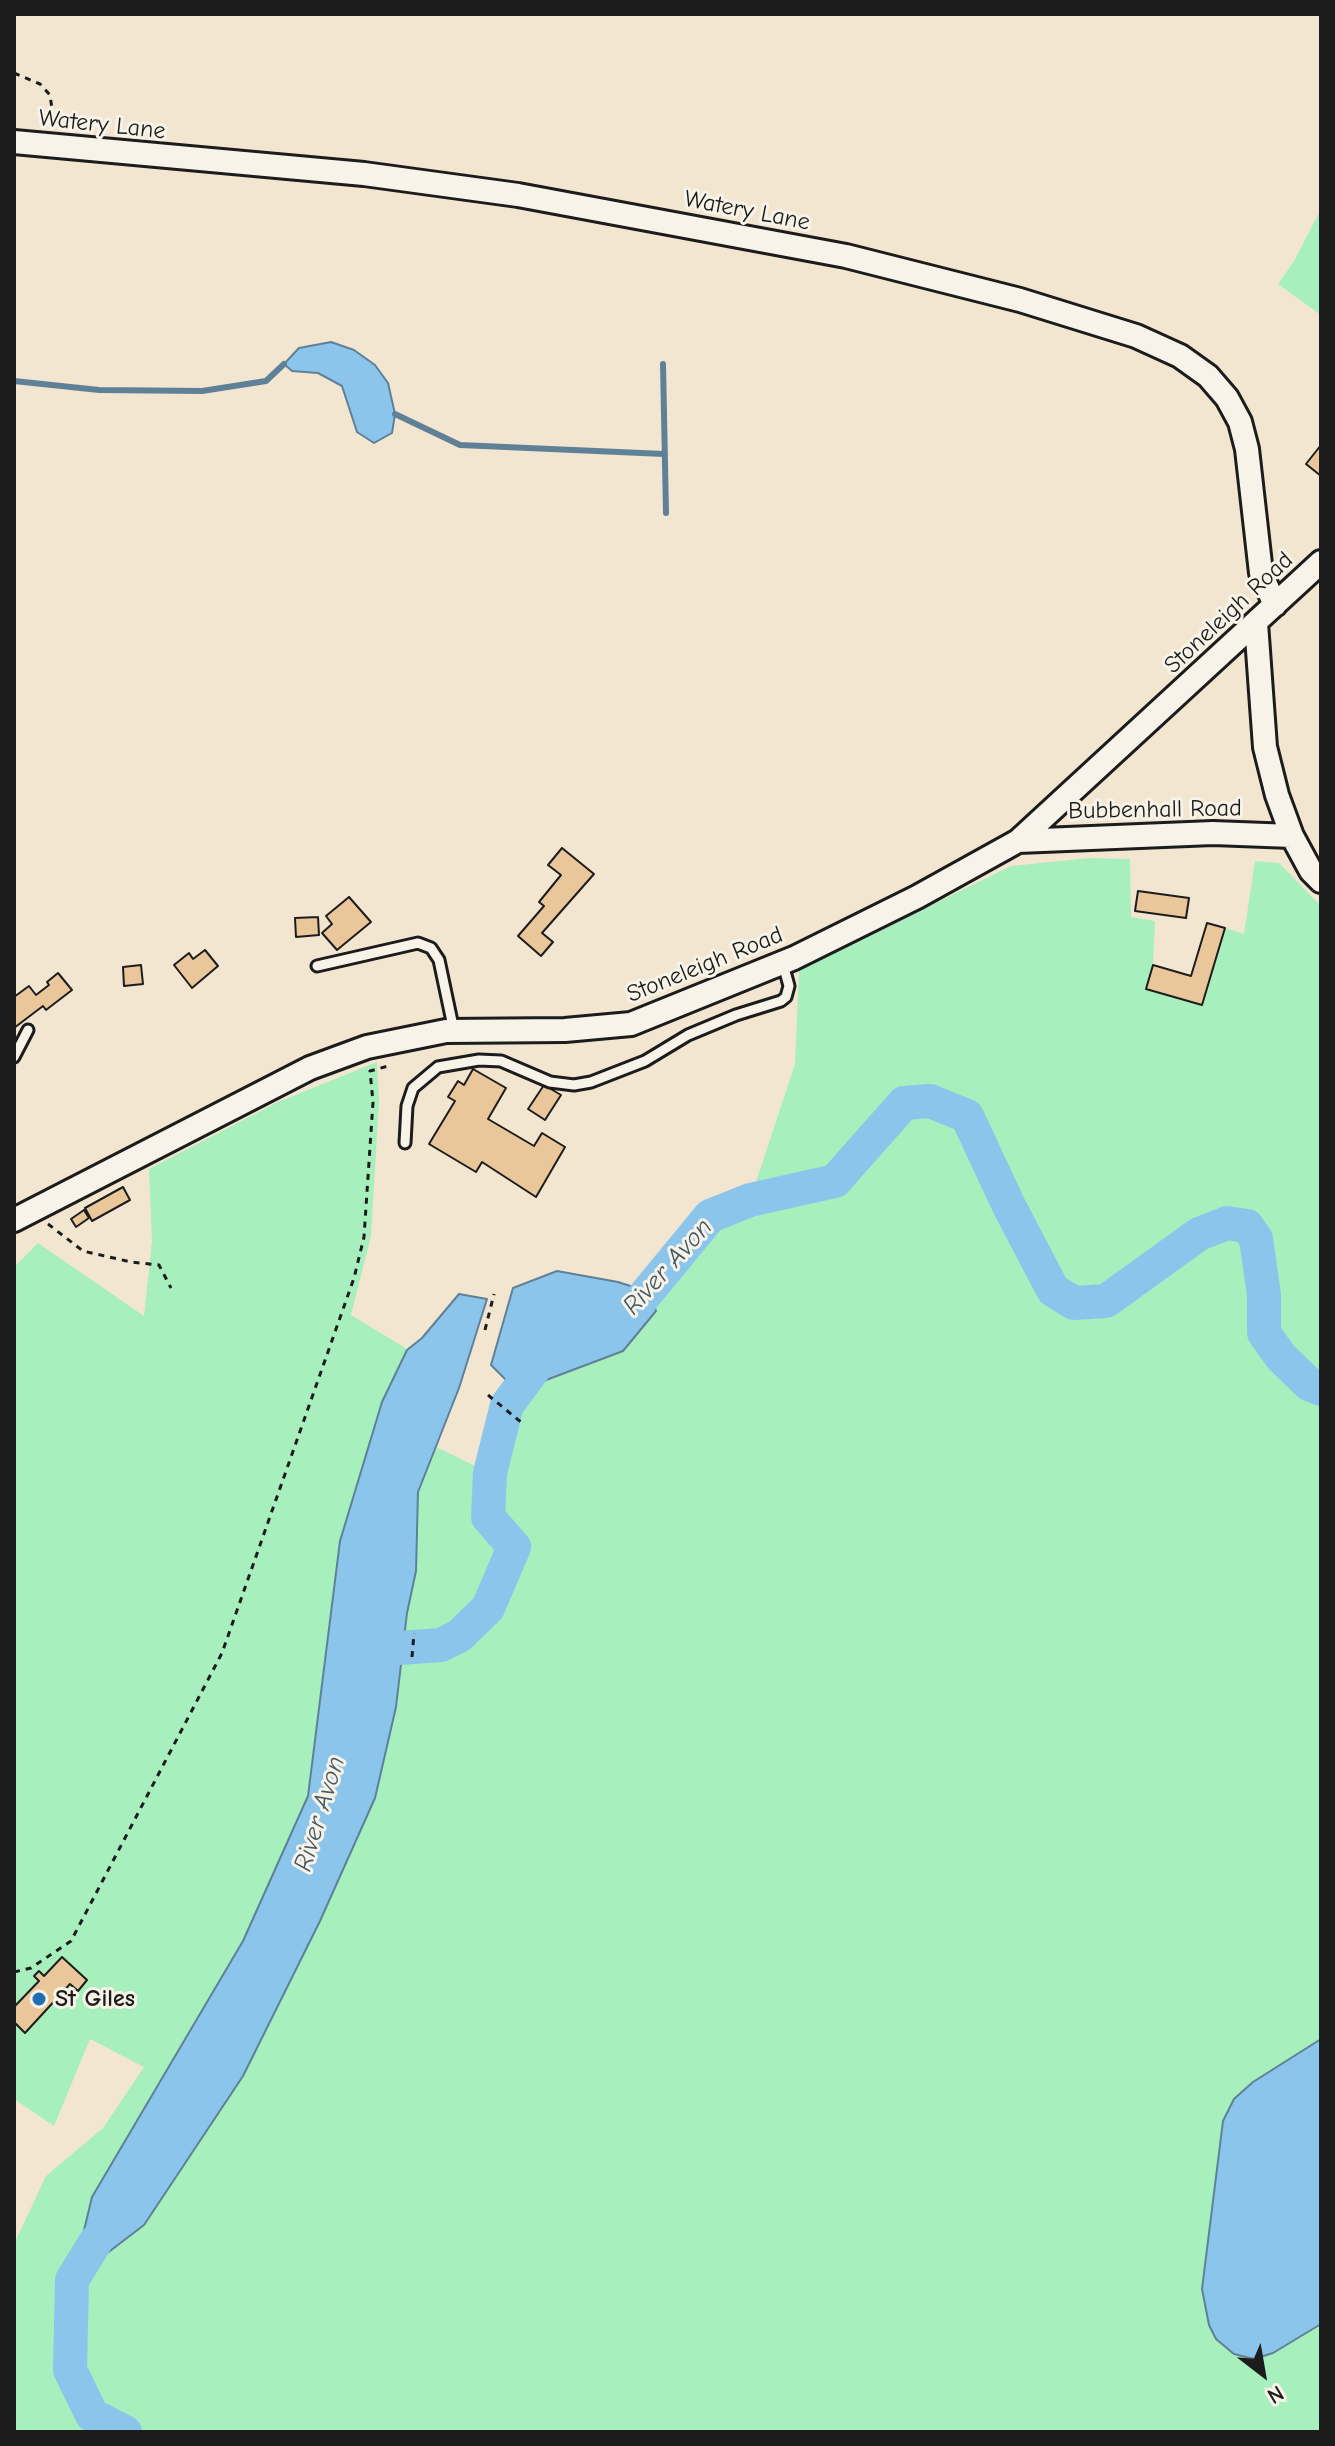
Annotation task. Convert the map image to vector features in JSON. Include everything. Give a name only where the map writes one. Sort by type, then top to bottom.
[{"type":"street","name":"Watery Lane","points":[[14,142],[364,174],[518,195],[846,256],[1020,300],[1136,336],[1180,356],[1208,376],[1227,398],[1240,422],[1247,449],[1261,573],[1275,605]]},
{"type":"street","name":"Stoneleigh Road","points":[[22,1216],[310,1068],[367,1047],[454,1031],[565,1030],[631,1024],[782,963],[917,897],[1018,841],[1321,562]]},
{"type":"street","name":"Bubbenhall Road","points":[[1256,623],[1265,747],[1277,795],[1292,836],[1311,871],[1321,881]]},
{"type":"street","name":"Bubbenhall Road","points":[[1018,841],[1199,833],[1292,836]]},
{"type":"lane","points":[[317,966],[418,943],[431,948],[439,960],[454,1031]]},
{"type":"lane","points":[[405,1143],[407,1106],[413,1088],[438,1067],[479,1060],[501,1061],[550,1082],[574,1085],[591,1082],[645,1061],[688,1035],[781,1001],[786,997],[789,986],[782,963]]},
{"type":"lane","points":[[14,1057],[28,1030]]},
{"type":"path","points":[[14,73],[40,84],[50,95],[52,109],[43,146]]},
{"type":"path","points":[[14,1972],[31,1968],[71,1941],[222,1653],[354,1278],[364,1237],[373,1102],[370,1071],[392,1065]]},
{"type":"path","points":[[22,1216],[83,1251],[159,1265],[171,1288]]},
{"type":"path","points":[[485,1330],[494,1294]]},
{"type":"path","points":[[488,1395],[522,1423]]},
{"type":"path","points":[[412,1657],[414,1633]]},
{"type":"green space","points":[[1321,209],[1321,315],[1278,284],[1294,261]]},
{"type":"green space","points":[[1090,858],[1130,859],[1131,917],[1155,921],[1153,965],[1146,989],[1202,1005],[1225,928],[1244,934],[1255,861],[1279,863],[1321,906],[1321,2432],[14,2432],[14,2244],[46,2176],[103,2128],[144,2067],[90,2039],[54,2126],[14,2099],[14,1267],[38,1243],[144,1316],[152,1241],[149,1169],[278,1102],[377,1062],[379,1102],[371,1236],[351,1315],[407,1349],[382,1402],[324,1683],[308,1796],[243,1941],[199,2140],[242,2076],[375,1799],[396,1707],[407,1613],[416,1571],[418,1492],[436,1447],[490,1473],[507,1405],[517,1391],[623,1351],[656,1311],[649,1292],[710,1216],[750,1200],[795,1064],[799,970],[1011,866]]},
{"type":"water","points":[[331,342],[354,350],[375,365],[388,383],[395,414],[392,433],[374,443],[357,432],[342,386],[318,373],[292,371],[284,364],[299,348]]},
{"type":"water","points":[[557,1271],[618,1282],[649,1292],[656,1311],[623,1351],[517,1391],[491,1365],[513,1288]]},
{"type":"water","points":[[459,1294],[487,1299],[459,1388],[418,1492],[416,1571],[407,1613],[396,1707],[375,1798],[320,1921],[243,2076],[144,2225],[72,2280],[92,2197],[243,1941],[308,1796],[340,1541],[382,1402],[407,1350],[422,1338]]},
{"type":"water","points":[[1321,2039],[1321,2324],[1273,2353],[1254,2359],[1234,2354],[1216,2339],[1209,2325],[1202,2289],[1223,2121],[1234,2099],[1253,2082]]},
{"type":"building","points":[[1321,445],[1321,476],[1306,464]]},
{"type":"building","points":[[562,848],[594,874],[542,933],[553,942],[541,956],[518,936],[544,906],[539,902],[561,875],[548,865]]},
{"type":"building","points":[[1138,891],[1189,898],[1186,918],[1135,911]]},
{"type":"building","points":[[349,897],[371,922],[337,950],[322,933],[332,924],[326,916]]},
{"type":"building","points":[[318,917],[319,935],[296,937],[295,918]]},
{"type":"building","points":[[1207,923],[1225,928],[1202,1005],[1146,989],[1153,965],[1191,976]]},
{"type":"building","points":[[205,950],[218,966],[192,988],[174,965],[189,953],[193,959]]},
{"type":"building","points":[[141,965],[143,984],[124,986],[123,967]]},
{"type":"building","points":[[58,973],[72,990],[46,1010],[43,1006],[14,1028],[14,997],[29,986],[36,995]]},
{"type":"building","points":[[473,1069],[506,1088],[488,1119],[534,1146],[542,1133],[565,1147],[536,1197],[482,1162],[476,1172],[429,1144],[455,1101],[448,1097],[458,1081],[464,1085]]},
{"type":"building","points":[[544,1085],[561,1095],[545,1120],[528,1109]]},
{"type":"building","points":[[123,1187],[130,1200],[92,1221],[85,1208]]},
{"type":"building","points":[[84,1210],[89,1218],[76,1227],[71,1219]]},
{"type":"building","name":"St Giles","points":[[62,1957],[87,1980],[78,1991],[70,1984],[25,2033],[14,2022],[14,2007],[39,1981],[34,1976],[39,1971],[44,1976]]},
{"type":"waterway","points":[[14,381],[99,390],[202,391],[266,381],[284,364]]},
{"type":"waterway","points":[[663,364],[666,513]]},
{"type":"waterway","points":[[395,414],[460,445],[664,454]]},
{"type":"waterway","name":"River Avon","points":[[616,1321],[626,1318],[710,1216],[750,1200],[835,1181],[904,1103],[930,1101],[967,1116],[1053,1290],[1074,1303],[1106,1301],[1199,1234],[1227,1223],[1247,1226],[1256,1239],[1264,1295],[1264,1333],[1281,1357],[1309,1384],[1321,1389]]},
{"type":"waterway","name":"River Avon","points":[[367,1661],[371,1650],[441,1645],[459,1636],[488,1608],[514,1547],[488,1517],[490,1473],[507,1405],[545,1354]]},
{"type":"waterway","name":"River Avon","points":[[96,2241],[72,2280],[70,2370],[92,2415],[125,2432]]},
{"type":"place","name":"St Giles","points":[[39,1999]]}]
